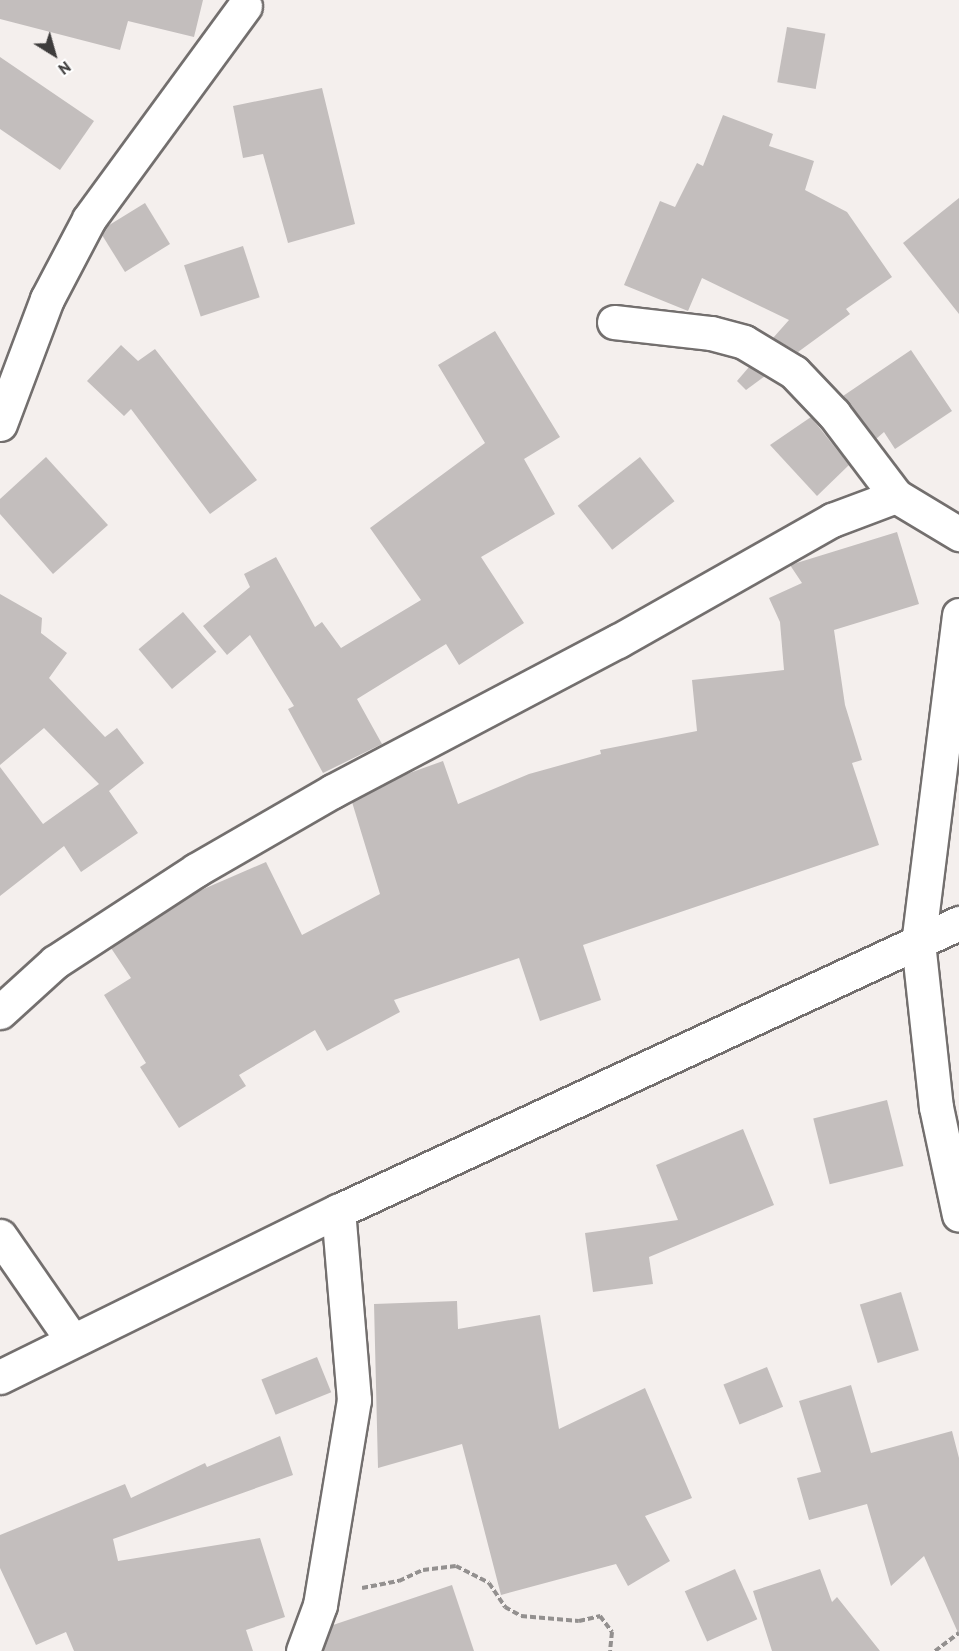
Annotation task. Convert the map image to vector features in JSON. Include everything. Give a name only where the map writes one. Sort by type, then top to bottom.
[{"type":"street","points":[[0,424],[47,298],[89,219],[245,6]]},
{"type":"street","points":[[614,322],[711,333],[744,342],[794,372],[834,414],[896,496],[959,534]]},
{"type":"street","points":[[0,1012],[63,956],[238,846],[333,791],[618,641],[832,520],[896,496]]},
{"type":"street","points":[[959,615],[918,942],[936,1107],[959,1215]]},
{"type":"street","points":[[0,1377],[338,1211],[959,923]]},
{"type":"street","points":[[303,1651],[320,1605],[354,1400],[338,1211]]},
{"type":"street","points":[[0,1236],[72,1340]]},
{"type":"path","points":[[320,1605],[352,1589],[399,1581],[423,1570],[456,1566],[489,1583],[505,1607],[521,1616],[579,1621],[600,1616],[612,1632],[610,1651]]},
{"type":"path","points":[[935,1651],[959,1633]]},
{"type":"building","points":[[0,0],[203,0],[194,37],[128,21],[120,50],[0,19]]},
{"type":"building","points":[[787,27],[825,34],[816,89],[777,82]]},
{"type":"building","points":[[0,57],[94,121],[60,170],[0,129]]},
{"type":"building","points":[[322,88],[355,224],[288,243],[263,154],[243,158],[233,106]]},
{"type":"building","points":[[723,115],[773,134],[769,146],[814,161],[805,190],[847,212],[892,277],[846,309],[850,314],[798,352],[773,338],[789,320],[702,278],[688,311],[624,285],[660,201],[675,207],[697,163],[703,166]]},
{"type":"building","points":[[959,198],[959,314],[903,243]]},
{"type":"building","points":[[145,203],[170,244],[125,272],[102,235],[106,227]]},
{"type":"building","points":[[243,246],[260,297],[201,317],[184,265]]},
{"type":"building","points":[[495,331],[560,437],[524,459],[555,514],[481,557],[524,623],[459,665],[446,644],[357,699],[382,744],[323,773],[288,709],[294,706],[250,635],[227,655],[203,626],[250,587],[244,574],[276,557],[315,627],[322,622],[341,648],[421,600],[370,528],[485,443],[438,365]]},
{"type":"building","points":[[121,345],[138,361],[155,349],[257,480],[210,514],[131,409],[124,416],[87,381]]},
{"type":"building","points":[[911,350],[952,411],[895,449],[884,432],[876,439],[843,396]]},
{"type":"building","points":[[749,367],[765,376],[746,390],[737,381]]},
{"type":"building","points":[[811,417],[849,465],[817,496],[770,445]]},
{"type":"building","points":[[46,457],[108,525],[53,574],[0,514],[0,499]]},
{"type":"building","points":[[640,457],[674,501],[612,550],[578,506]]},
{"type":"building","points":[[897,532],[919,604],[834,630],[845,705],[862,760],[852,763],[879,845],[583,945],[601,1000],[540,1021],[519,958],[394,1000],[400,1012],[327,1051],[315,1030],[239,1075],[246,1086],[179,1128],[140,1067],[146,1063],[104,995],[131,978],[111,948],[199,891],[266,862],[302,935],[380,894],[352,802],[404,775],[443,761],[458,804],[529,774],[601,754],[600,750],[697,731],[692,680],[784,670],[780,622],[769,598],[802,583],[790,565]]},
{"type":"building","points":[[0,594],[42,618],[41,633],[67,653],[49,678],[105,737],[117,728],[144,763],[109,791],[138,833],[81,872],[64,846],[0,896],[0,767],[43,824],[99,784],[44,728],[0,765]]},
{"type":"building","points":[[183,612],[216,652],[172,689],[139,649]]},
{"type":"building","points":[[887,1100],[903,1166],[830,1184],[813,1118]]},
{"type":"building","points":[[743,1129],[774,1205],[649,1257],[653,1284],[593,1292],[585,1233],[678,1220],[656,1165]]},
{"type":"building","points":[[901,1292],[919,1350],[878,1363],[860,1305]]},
{"type":"building","points":[[457,1301],[458,1329],[540,1315],[559,1429],[645,1388],[692,1498],[645,1516],[670,1561],[628,1586],[616,1564],[501,1595],[462,1444],[378,1468],[374,1304]]},
{"type":"building","points":[[317,1357],[331,1392],[276,1415],[261,1379]]},
{"type":"building","points":[[767,1367],[783,1407],[740,1424],[723,1385]]},
{"type":"building","points":[[851,1385],[871,1453],[952,1431],[959,1458],[959,1635],[924,1556],[891,1586],[867,1504],[809,1520],[797,1478],[821,1472],[799,1401]]},
{"type":"building","points":[[280,1436],[293,1475],[113,1539],[118,1561],[260,1538],[285,1617],[246,1630],[253,1651],[74,1651],[66,1632],[36,1645],[0,1568],[0,1535],[125,1484],[131,1498],[205,1463],[207,1467]]},
{"type":"building","points":[[735,1569],[757,1619],[707,1642],[685,1591]]},
{"type":"building","points":[[820,1569],[832,1602],[837,1597],[880,1651],[772,1651],[753,1591]]},
{"type":"building","points":[[452,1585],[474,1651],[323,1651],[333,1625]]}]
